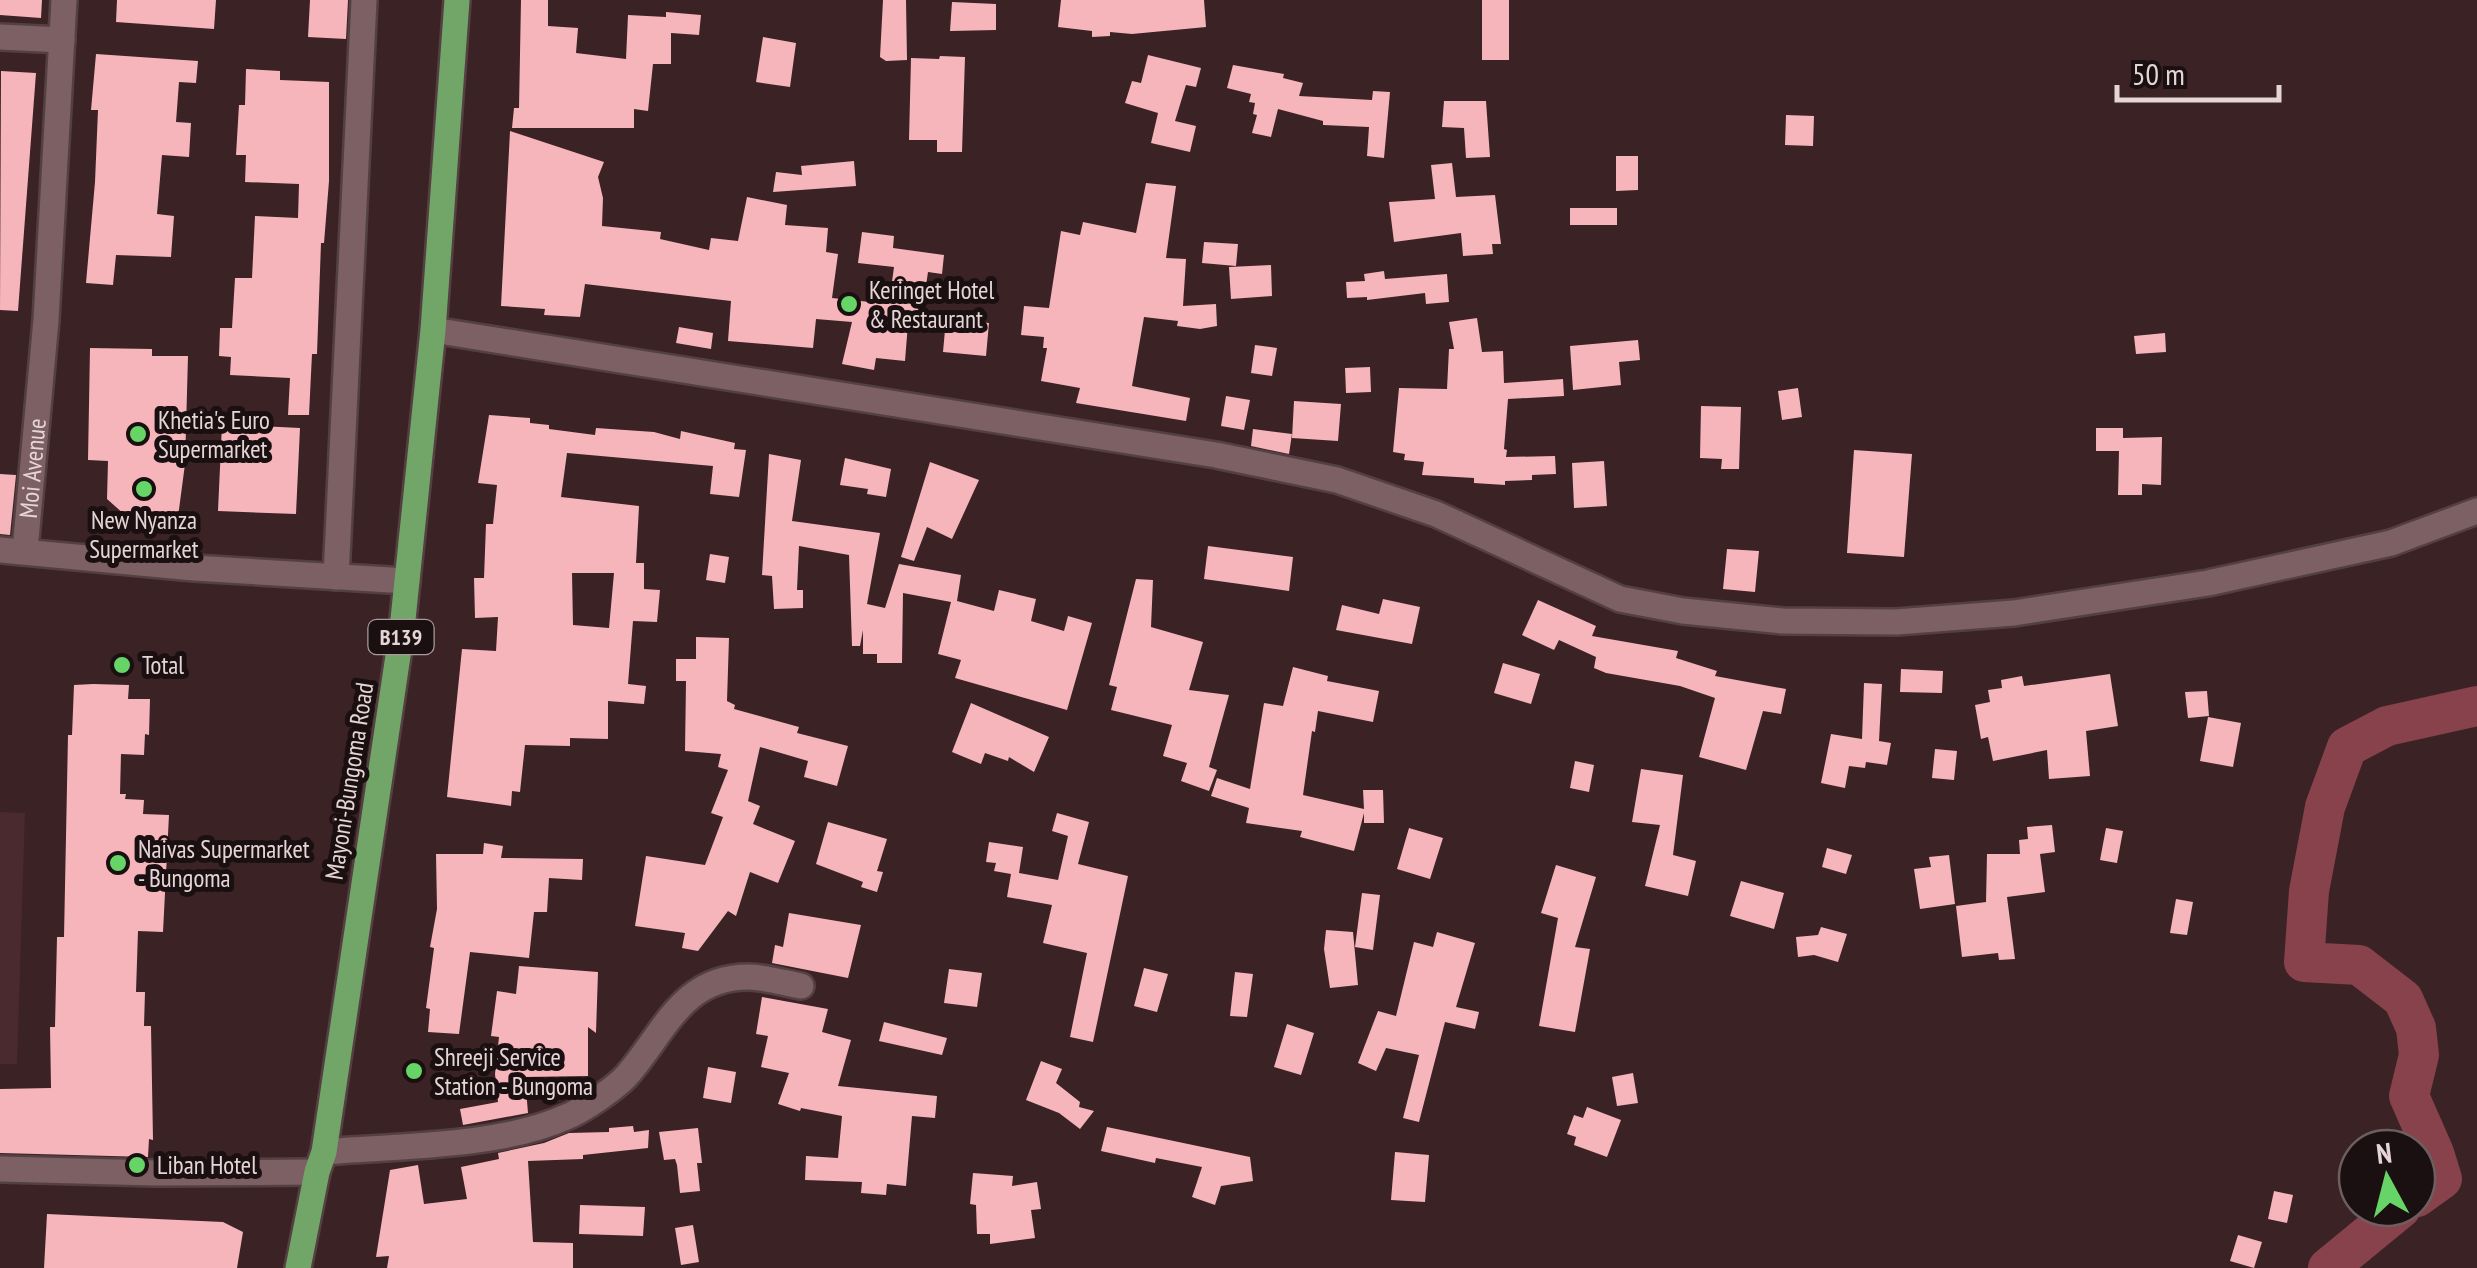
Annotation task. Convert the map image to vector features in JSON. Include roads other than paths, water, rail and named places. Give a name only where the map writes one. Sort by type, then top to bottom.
[{"type":"main road","name":"Mayoni-Bungoma Road","points":[[298,1268],[320,1162],[407,582],[433,330],[457,0]]},
{"type":"street","name":"Moi Avenue","points":[[64,0],[46,320],[12,550],[194,568],[407,582]]},
{"type":"street","points":[[336,577],[364,0]]},
{"type":"street","points":[[0,37],[62,40]]},
{"type":"street","points":[[433,330],[1216,455],[1337,480],[1436,514],[1620,599],[1683,611],[1782,622],[1896,622],[2014,613],[2208,583],[2391,543],[2477,511]]},
{"type":"street","points":[[0,1170],[155,1173],[320,1162],[508,1134],[568,1117],[626,1077],[674,1009],[696,992],[724,979],[751,976],[801,986]]},
{"type":"waterway","points":[[2423,1128],[2409,1096],[2419,1055],[2416,1028],[2403,999],[2359,965],[2304,962],[2309,891],[2325,807],[2347,747],[2387,726],[2477,706]]},
{"type":"waterway","points":[[2437,1163],[2442,1179],[2437,1183]]},
{"type":"waterway","points":[[2328,1268],[2377,1228]]},
{"type":"place","name":"Keringet Hotel & Restaurant","points":[[849,304]]},
{"type":"place","name":"Khetia's Euro Supermarket","points":[[138,434]]},
{"type":"place","name":"New Nyanza Supermarket","points":[[144,489]]},
{"type":"place","name":"Total","points":[[122,665]]},
{"type":"place","name":"Naivas Supermarket - Bungoma","points":[[118,863]]},
{"type":"place","name":"Shreeji Service Station - Bungoma","points":[[414,1071]]},
{"type":"place","name":"Liban Hotel","points":[[137,1165]]}]
